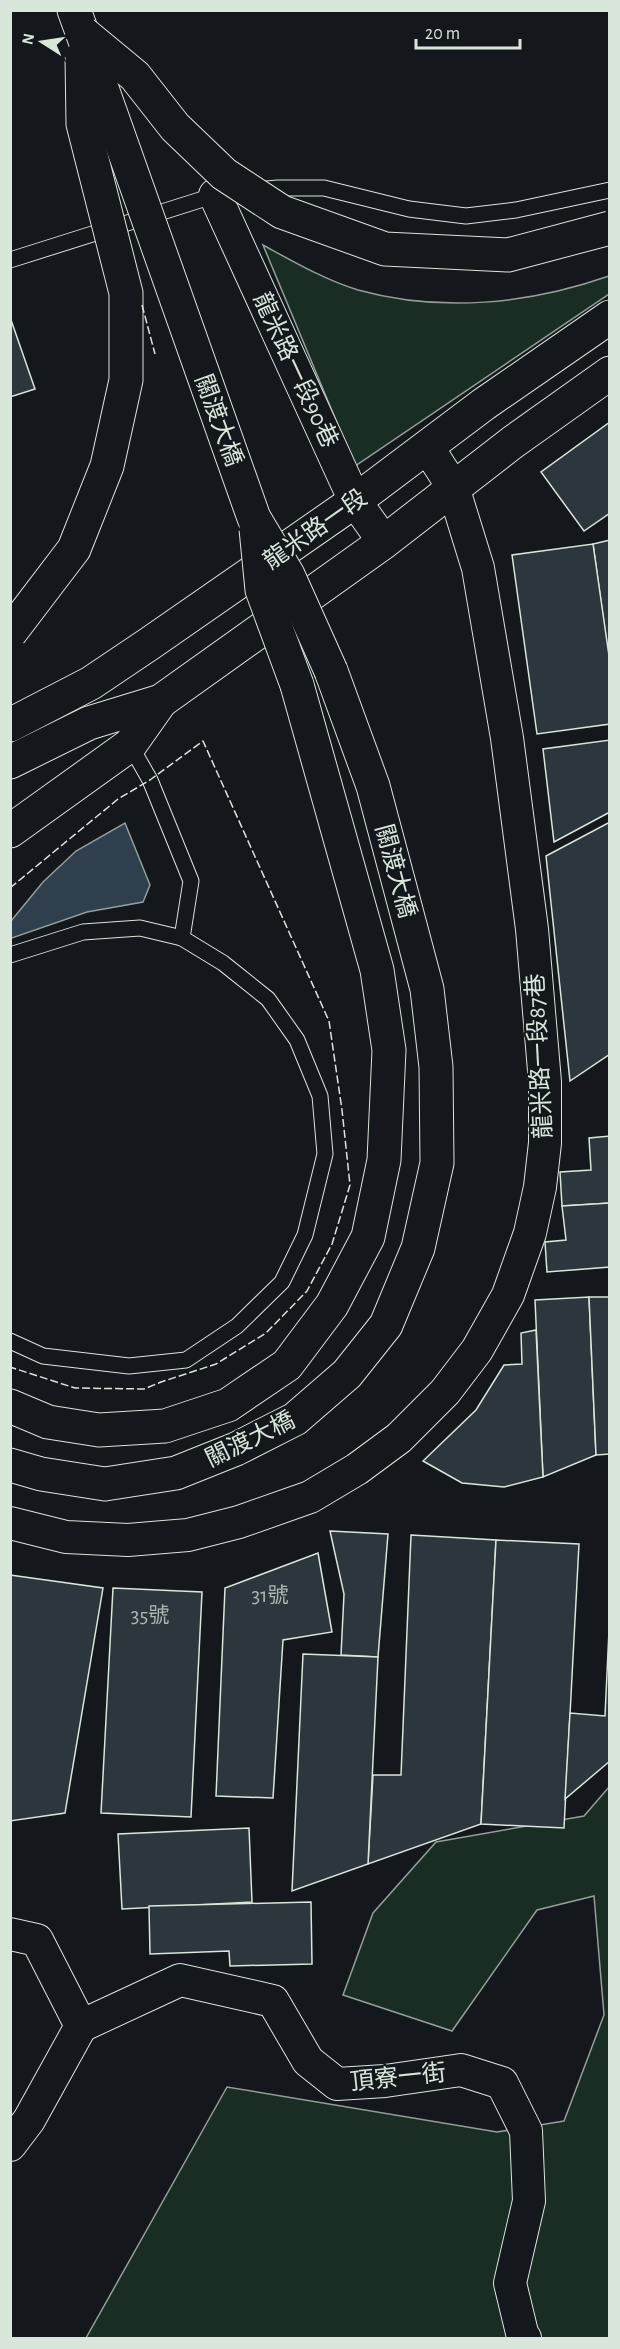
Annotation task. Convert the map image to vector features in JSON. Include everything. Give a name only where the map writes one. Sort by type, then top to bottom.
[{"type":"main road","points":[[78,21],[135,76],[175,127],[224,174],[282,212],[385,249],[508,255],[609,228]]},
{"type":"main road","points":[[10,633],[74,549],[108,466],[126,380],[126,293],[83,124],[78,21]]},
{"type":"main road","name":"關渡大橋","points":[[10,1465],[41,1474],[105,1484],[176,1473],[236,1449],[295,1419],[347,1374],[386,1325],[418,1248],[437,1163],[436,1067],[427,989],[373,786],[330,671],[288,575],[254,518],[78,21]]},
{"type":"main road","name":"龍米路一段","points":[[10,725],[91,683],[355,501],[484,404],[609,317]]},
{"type":"main road","name":"龍米路一段","points":[[10,762],[89,723],[161,701],[384,542],[453,487],[609,373]]},
{"type":"main road","points":[[10,1406],[48,1422],[99,1430],[165,1426],[228,1405],[287,1365],[332,1305],[368,1237],[384,1160],[389,1050],[377,970],[297,685],[262,590],[254,518]]},
{"type":"main road","points":[[10,831],[130,745],[161,701]]},
{"type":"street","name":"龍米路一段90巷","points":[[215,195],[355,501],[384,542]]},
{"type":"street","name":"龍米路一段87巷","points":[[10,1523],[66,1537],[128,1540],[198,1532],[239,1522],[310,1497],[357,1469],[399,1438],[445,1392],[477,1350],[508,1295],[530,1233],[540,1187],[545,1143],[544,1082],[532,929],[507,738],[478,568],[453,487],[428,448]]},
{"type":"street","points":[[10,1934],[37,1940],[81,2026],[29,2120],[10,2145]]},
{"type":"street","name":"頂寮一街","points":[[81,2026],[180,1980],[273,2001],[308,2061],[337,2084],[461,2070],[502,2083],[526,2131],[529,2201],[510,2283],[525,2338]]},
{"type":"lane","points":[[10,260],[215,195],[278,188],[324,188],[408,210],[466,216],[516,210],[609,189]]},
{"type":"lane","points":[[130,745],[150,780],[191,881],[182,938]]},
{"type":"lane","points":[[10,955],[83,932],[140,928],[182,938],[223,963],[268,999],[297,1040],[320,1096],[325,1154],[305,1235],[282,1282],[237,1326],[186,1360],[129,1366],[43,1356],[10,1341]]},
{"type":"green space","points":[[263,245],[334,281],[358,290],[389,297],[453,303],[485,302],[548,293],[609,276],[609,294],[355,466]]},
{"type":"green space","points":[[609,1787],[609,2338],[86,2338],[227,2087],[497,2132],[564,2121],[604,2015],[594,1896],[537,1910],[452,2031],[343,1995],[373,1913],[436,1842],[584,1816]]},
{"type":"water","points":[[125,823],[150,885],[143,902],[87,912],[12,938],[11,921],[43,882],[76,851]]},
{"type":"building","points":[[10,317],[35,389],[10,397]]},
{"type":"building","points":[[610,422],[610,513],[584,531],[541,472]]},
{"type":"building","points":[[610,540],[610,653],[608,653],[593,544]]},
{"type":"building","points":[[593,544],[610,663],[610,724],[537,734],[512,555]]},
{"type":"building","points":[[610,740],[610,812],[554,842],[543,749]]},
{"type":"building","points":[[610,822],[610,1054],[570,1081],[546,856]]},
{"type":"building","points":[[610,1136],[610,1203],[562,1206],[560,1172],[591,1170],[589,1138]]},
{"type":"building","points":[[610,1203],[610,1267],[547,1272],[545,1242],[566,1240],[562,1206]]},
{"type":"building","points":[[589,1297],[596,1455],[543,1477],[535,1300]]},
{"type":"building","points":[[589,1297],[610,1297],[610,1454],[596,1455]]},
{"type":"building","points":[[536,1330],[543,1477],[504,1487],[462,1483],[423,1461],[476,1410],[504,1365],[522,1364],[521,1333]]},
{"type":"building","points":[[330,1531],[388,1534],[378,1657],[341,1655],[344,1594]]},
{"type":"building","points":[[411,1535],[496,1540],[481,1824],[368,1864],[373,1775],[401,1775]]},
{"type":"building","points":[[496,1540],[579,1544],[564,1828],[481,1824]]},
{"type":"building","points":[[318,1553],[332,1632],[283,1640],[273,1798],[216,1796],[225,1588]]},
{"type":"building","points":[[10,1575],[103,1588],[65,1813],[10,1821]]},
{"type":"building","points":[[113,1588],[202,1592],[191,1817],[101,1813]]},
{"type":"building","points":[[610,1609],[610,1761],[565,1799],[570,1713],[605,1716]]},
{"type":"building","points":[[303,1654],[378,1657],[368,1864],[292,1891]]},
{"type":"building","points":[[249,1828],[252,1902],[122,1909],[118,1834]]},
{"type":"building","points":[[311,1902],[312,1964],[230,1966],[229,1951],[150,1954],[149,1906]]},
{"type":"fence","points":[[142,305],[155,354]]},
{"type":"fence","points":[[10,888],[118,799],[150,780],[203,741],[329,1021],[350,1185],[332,1244],[307,1291],[266,1333],[216,1364],[144,1389],[75,1388],[10,1367]]}]
